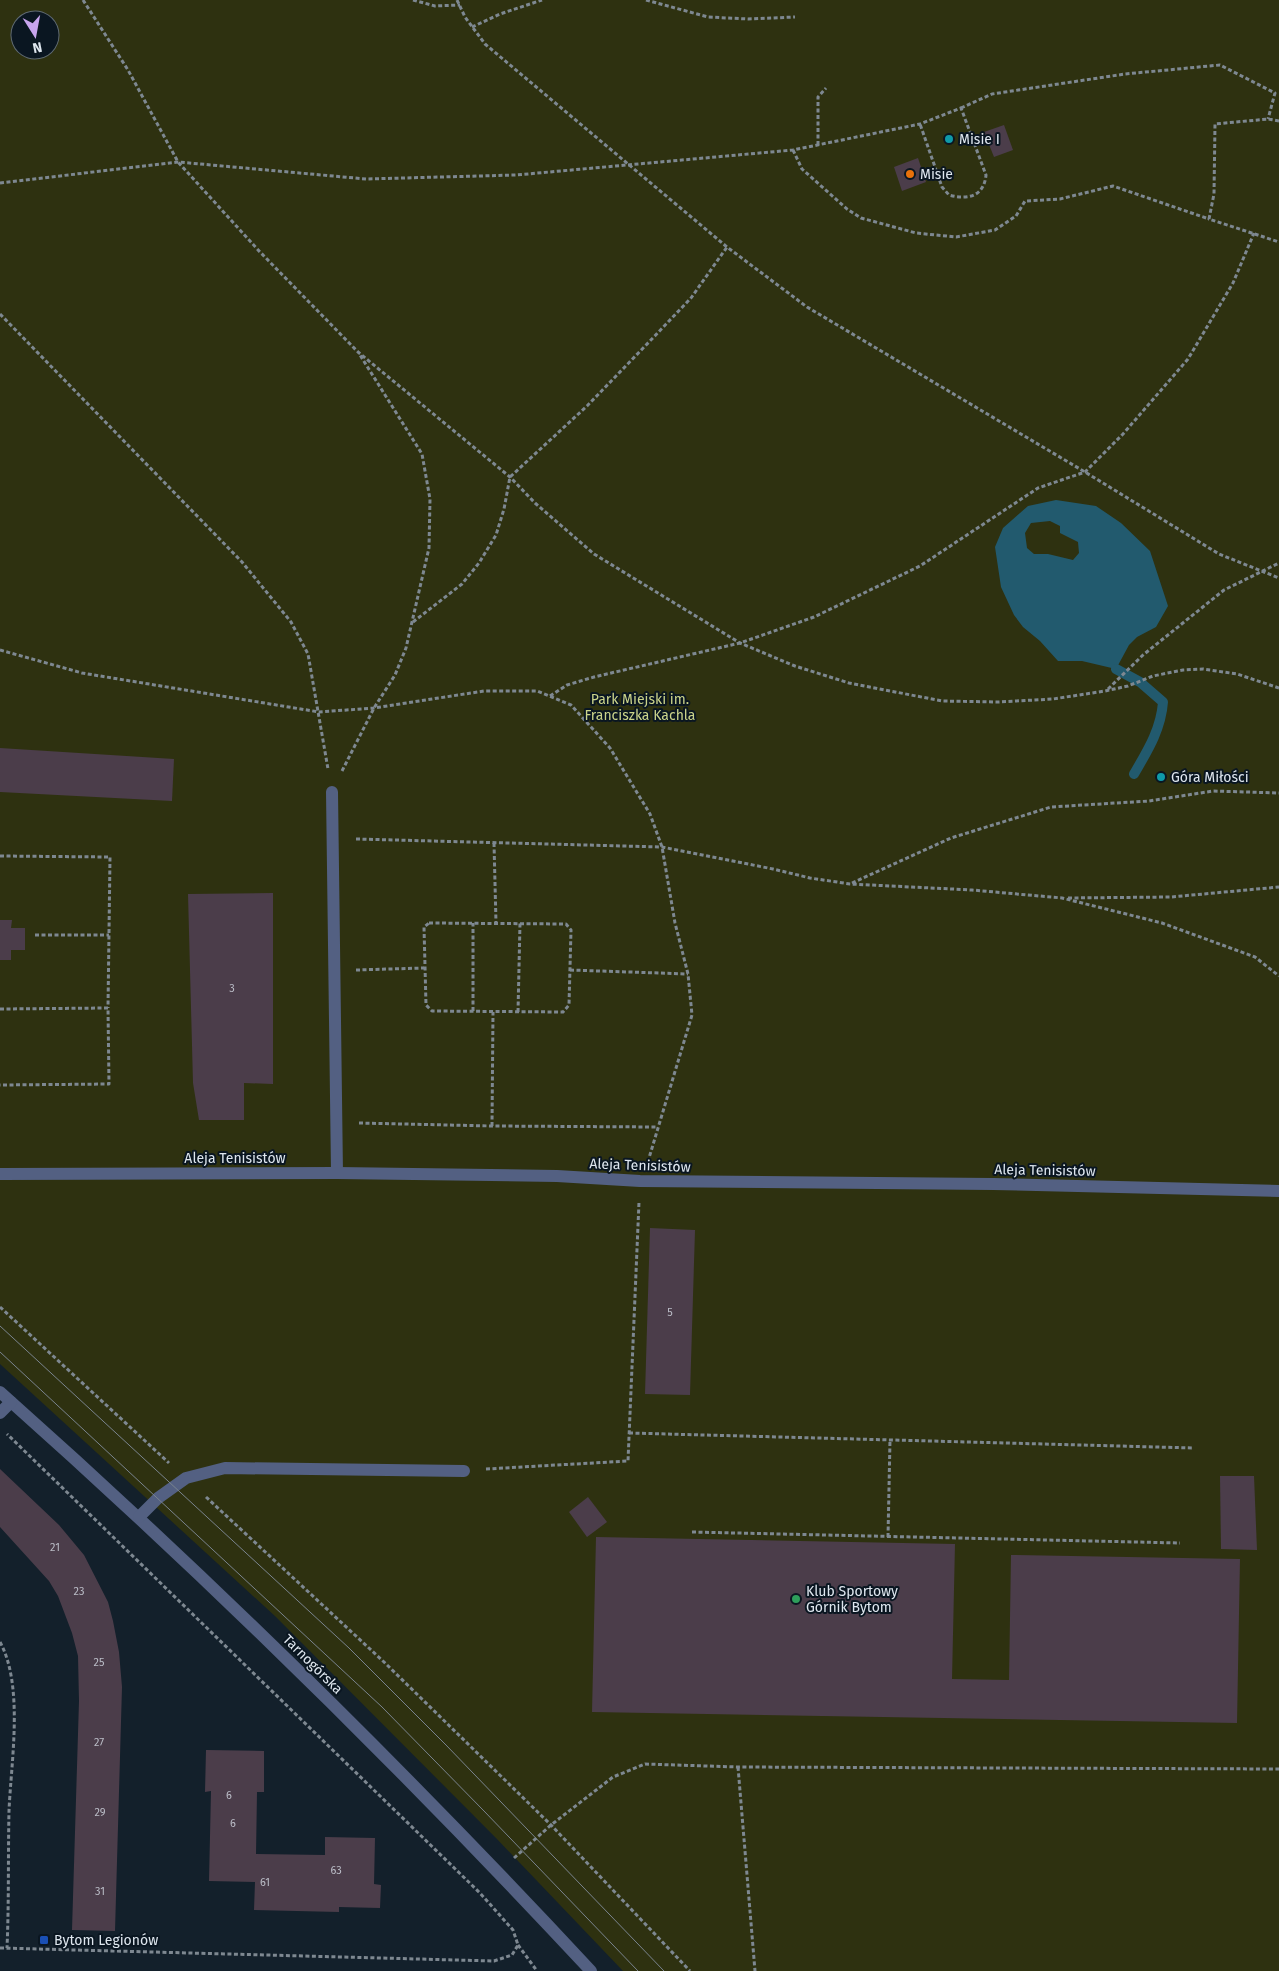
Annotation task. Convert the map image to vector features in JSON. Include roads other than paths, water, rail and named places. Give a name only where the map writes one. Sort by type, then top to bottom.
[{"type":"street","points":[[332,792],[337,1172]]},
{"type":"street","name":"Aleja Tenisistów","points":[[0,1174],[337,1172],[557,1176],[640,1181],[993,1184],[1279,1191]]},
{"type":"street","name":"Tarnogórska","points":[[0,1392],[139,1517],[284,1655],[500,1872],[590,1971]]},
{"type":"street","points":[[0,1413],[11,1402]]},
{"type":"street","points":[[139,1517],[158,1498],[186,1478],[225,1468],[464,1471]]},
{"type":"water","points":[[1056,500],[1096,506],[1121,523],[1150,551],[1168,606],[1156,627],[1137,637],[1129,645],[1116,669],[1082,661],[1058,661],[1040,641],[1023,627],[1014,615],[1001,587],[995,547],[1003,528],[1028,506]],"holes":[[[1050,521],[1060,526],[1060,533],[1078,542],[1079,553],[1073,560],[1048,554],[1034,554],[1027,548],[1025,533],[1031,523]]]},
{"type":"waterway","points":[[1116,669],[1140,682],[1163,702],[1157,730],[1134,774]]},
{"type":"tram line","points":[[0,1326],[349,1648],[446,1745],[664,1971]]},
{"type":"tram line","points":[[0,1352],[382,1707],[638,1971]]},
{"type":"place","name":"Misie I","points":[[949,139]]},
{"type":"place","name":"Misie","points":[[910,174]]},
{"type":"place","name":"Góra Miłości","points":[[1161,777]]},
{"type":"place","name":"Klub Sportowy Górnik Bytom","points":[[796,1599]]},
{"type":"place","name":"Bytom Legionów","points":[[44,1940]]},
{"type":"park label","name":"Park Miejski im. Franciszka Kachla","points":[[640,708]]}]
